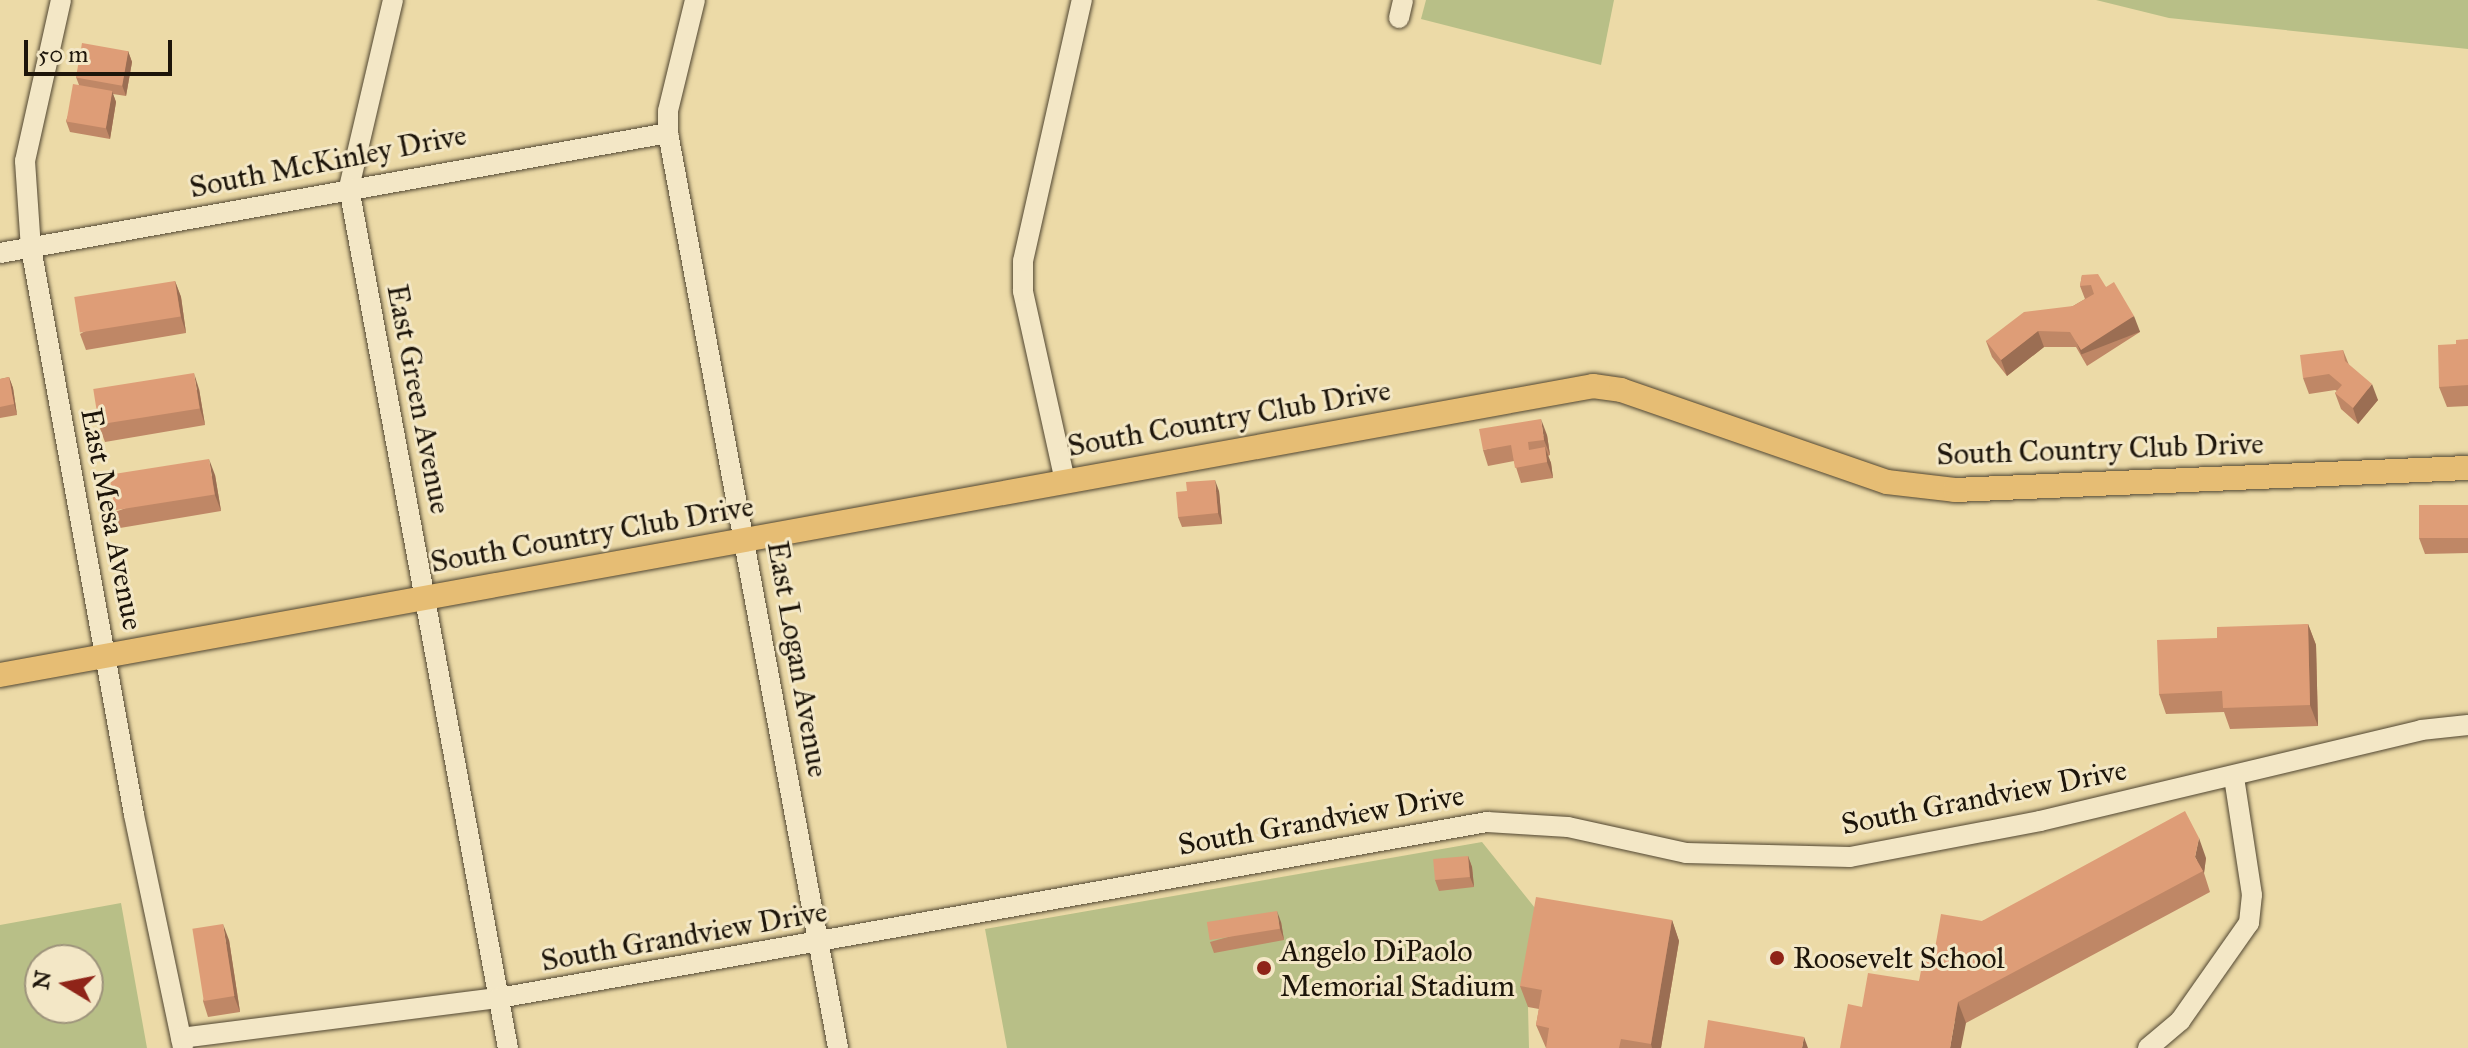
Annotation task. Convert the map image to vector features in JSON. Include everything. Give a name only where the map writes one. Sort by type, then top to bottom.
[{"type":"main road","name":"South Country Club Drive","points":[[0,675],[1593,386],[1621,390],[1887,482],[1955,490],[2468,468]]},
{"type":"street","name":"East Mesa Avenue","points":[[61,0],[25,161],[31,248],[182,1043]]},
{"type":"street","name":"East Green Avenue","points":[[393,0],[349,188],[508,1048]]},
{"type":"street","name":"East Logan Avenue","points":[[695,0],[668,111],[668,133],[746,539],[838,1048]]},
{"type":"street","points":[[1065,481],[1023,291],[1023,261],[1082,0]]},
{"type":"street","name":"South McKinley Drive","points":[[0,253],[668,133]]},
{"type":"street","name":"South Grandview Drive","points":[[182,1043],[499,998],[1487,822],[1568,827],[1686,853],[1850,857],[2234,778],[2421,730],[2468,725]]},
{"type":"street","points":[[2148,1048],[2180,1021],[2249,923],[2252,895],[2234,778]]},
{"type":"green space","points":[[1426,0],[1614,0],[1601,65],[1421,19]]},
{"type":"green space","points":[[2096,0],[2468,0],[2468,49],[2169,18]]},
{"type":"green space","name":"Angelo DiPaolo Memorial Stadium","points":[[1482,842],[1543,918],[1528,1007],[1529,1048],[1007,1048],[985,929]]},
{"type":"green space","points":[[121,903],[147,1048],[0,1048],[0,925]]},
{"type":"building","points":[[82,43],[128,51],[122,86],[76,77]]},
{"type":"building","points":[[73,84],[112,91],[106,128],[66,121]]},
{"type":"building","points":[[2098,274],[2106,287],[2114,282],[2134,316],[2081,350],[2070,332],[2038,331],[2001,360],[1986,341],[2024,312],[2073,306],[2094,294],[2091,285],[2080,286],[2082,275]]},
{"type":"building","points":[[175,281],[181,317],[80,333],[74,297]]},
{"type":"building","points":[[2468,339],[2468,385],[2439,387],[2438,345],[2456,344],[2456,340]]},
{"type":"building","points":[[2343,350],[2345,361],[2372,384],[2353,408],[2335,393],[2342,385],[2329,374],[2303,378],[2300,355]]},
{"type":"building","points":[[194,373],[200,409],[99,425],[93,389]]},
{"type":"building","points":[[9,377],[14,404],[0,407],[0,379]]},
{"type":"building","points":[[1541,419],[1544,440],[1528,442],[1529,450],[1545,447],[1547,462],[1515,468],[1511,445],[1483,450],[1479,429]]},
{"type":"building","points":[[209,459],[215,495],[115,510],[109,475]]},
{"type":"building","points":[[1215,480],[1218,513],[1178,517],[1176,492],[1187,491],[1186,482]]},
{"type":"building","points":[[2419,505],[2468,505],[2468,538],[2419,538]]},
{"type":"building","points":[[2308,624],[2310,705],[2223,708],[2222,691],[2159,694],[2157,640],[2217,638],[2217,627]]},
{"type":"building","points":[[2185,811],[2199,838],[2195,857],[2203,871],[1958,1002],[1950,1048],[1840,1048],[1848,1004],[1862,1007],[1868,973],[1919,981],[1923,960],[1934,954],[1941,914],[1982,921]]},
{"type":"building","points":[[1468,856],[1470,877],[1435,880],[1433,859]]},
{"type":"building","points":[[1536,897],[1672,920],[1651,1044],[1621,1039],[1619,1048],[1546,1048],[1549,1028],[1536,1025],[1542,990],[1520,986]]},
{"type":"building","points":[[1277,911],[1280,929],[1210,940],[1207,922]]},
{"type":"building","points":[[223,924],[234,996],[204,1001],[192,929]]},
{"type":"building","points":[[1708,1020],[1804,1037],[1802,1048],[1704,1048]]},
{"type":"place","name":"Roosevelt School","points":[[1777,958]]},
{"type":"place","name":"Angelo DiPaolo Memorial Stadium","points":[[1264,968]]}]
